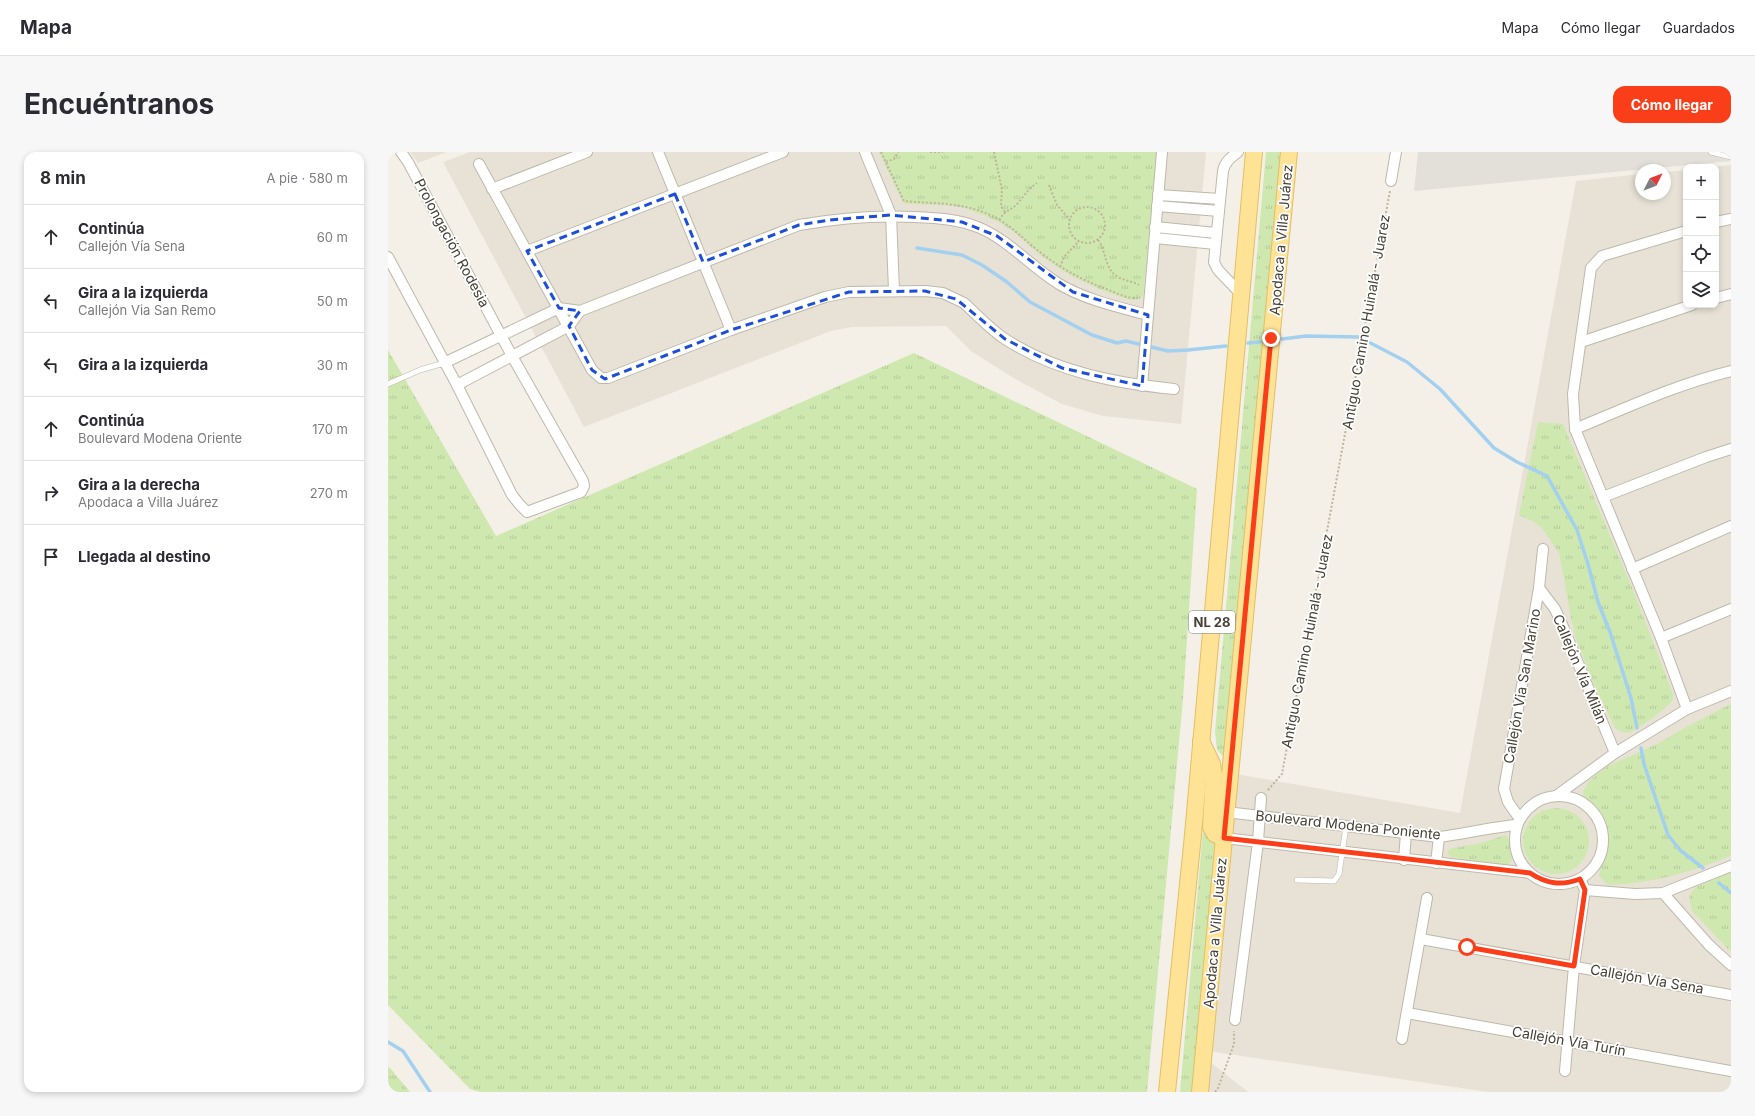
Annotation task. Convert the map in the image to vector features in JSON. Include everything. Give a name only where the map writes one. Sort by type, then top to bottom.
[{"type":"main road","name":"NL 28","points":[[1167,1092],[1193,843],[1254,152]]},
{"type":"main road","name":"Apodaca a Villa Juárez","points":[[1200,1092],[1289,152]]},
{"type":"main road","points":[[1201,740],[1212,764],[1214,775],[1211,827],[1215,834],[1224,838]]},
{"type":"street","name":"Prolongación Rodesia","points":[[401,152],[512,356],[583,481],[584,486],[581,492],[527,512],[512,494],[457,385]]},
{"type":"street","points":[[492,188],[587,152]]},
{"type":"street","points":[[658,152],[731,330]]},
{"type":"street","points":[[527,250],[784,152]]},
{"type":"street","points":[[865,152],[891,215],[894,291]]},
{"type":"street","points":[[1142,386],[1162,152]]},
{"type":"street","points":[[1238,152],[1224,165],[1215,244],[1215,265],[1242,295]]},
{"type":"street","points":[[1392,181],[1396,152]]},
{"type":"street","points":[[478,164],[527,250],[592,370],[597,375],[605,378],[731,330],[825,297],[849,292],[894,291],[943,293],[964,303],[1005,339],[1062,368],[1099,378],[1142,386],[1174,389]]},
{"type":"street","points":[[1158,195],[1220,199]]},
{"type":"street","points":[[1157,206],[1219,211]]},
{"type":"street","points":[[444,363],[559,308],[580,311],[800,225],[830,220],[891,215],[944,218],[980,228],[997,236],[1058,284],[1073,292],[1086,298],[1148,315]]},
{"type":"street","points":[[1719,221],[1731,219]]},
{"type":"street","points":[[1155,227],[1216,233]]},
{"type":"street","points":[[1683,232],[1606,255],[1597,261],[1592,268],[1573,394],[1575,429],[1661,638],[1687,709]]},
{"type":"street","points":[[1155,238],[1215,244]]},
{"type":"street","points":[[388,257],[457,385],[569,326],[580,311]]},
{"type":"street","points":[[1719,297],[1731,294]]},
{"type":"street","points":[[1581,342],[1683,308]]},
{"type":"street","points":[[1575,429],[1659,394],[1713,375],[1731,371]]},
{"type":"street","points":[[1603,497],[1706,457],[1731,449]]},
{"type":"street","points":[[1632,569],[1731,526]]},
{"type":"street","name":"Callejón Via San Marino","points":[[1519,822],[1508,802],[1504,789],[1539,588],[1543,549]]},
{"type":"street","name":"Callejón Vía Milán","points":[[1539,588],[1555,609],[1615,753]]},
{"type":"street","points":[[1661,638],[1731,609]]},
{"type":"street","points":[[1556,796],[1615,753],[1687,709],[1731,691]]},
{"type":"street","points":[[1556,796],[1571,797],[1585,804],[1596,815],[1602,830],[1603,845],[1599,860],[1590,872],[1580,879],[1570,883],[1556,884],[1542,881],[1530,873],[1521,862],[1516,848],[1515,834],[1519,822],[1530,806],[1538,801],[1556,796]]},
{"type":"street","points":[[1235,1020],[1258,842],[1261,798]]},
{"type":"street","name":"Boulevard Modena Poniente","points":[[1226,812],[1439,836],[1464,834],[1519,822]]},
{"type":"street","points":[[1404,860],[1406,833]]},
{"type":"street","points":[[1436,863],[1439,836]]},
{"type":"street","points":[[1224,838],[1342,853],[1530,873]]},
{"type":"street","points":[[1585,890],[1635,894],[1663,893],[1731,866]]},
{"type":"street","points":[[1565,1071],[1574,966],[1585,890],[1580,879]]},
{"type":"street","points":[[1663,893],[1709,944],[1731,965]]},
{"type":"street","points":[[1402,1039],[1408,1013],[1427,898]]},
{"type":"street","name":"Callejón Vía Sena","points":[[1421,939],[1731,995]]},
{"type":"street","name":"Callejón Vía Turín","points":[[1408,1013],[1567,1040],[1731,1071]]},
{"type":"lane","points":[[1711,152],[1731,157]]},
{"type":"lane","points":[[388,384],[420,370],[444,363]]},
{"type":"lane","points":[[1297,880],[1334,881],[1339,874],[1346,826]]},
{"type":"path","points":[[881,152],[904,201],[937,202],[960,205],[978,211],[999,220],[1060,266],[1076,276],[1114,292],[1134,298],[1138,298],[1141,294]]},
{"type":"path","points":[[886,162],[894,159],[898,152]]},
{"type":"path","points":[[930,152],[942,152]]},
{"type":"path","points":[[994,152],[1002,190],[1001,206],[1005,212]]},
{"type":"path","name":"Antiguo Camino Huinalá - Juarez","points":[[1261,798],[1282,774],[1392,181]]},
{"type":"path","points":[[999,220],[1005,212],[1014,206],[1032,186],[1037,183]]},
{"type":"path","points":[[1049,185],[1057,205],[1070,220]]},
{"type":"path","points":[[1083,207],[1091,207],[1098,210],[1105,219],[1106,226],[1102,236],[1098,240],[1086,243],[1079,241],[1070,230],[1070,220],[1075,212],[1083,207]]},
{"type":"path","points":[[1098,240],[1104,249],[1107,265],[1112,273],[1120,278],[1132,281],[1143,288]]},
{"type":"path","points":[[1060,266],[1064,256],[1079,241]]},
{"type":"path","points":[[1215,1092],[1218,1088],[1234,1044],[1235,1020]]},
{"type":"highlighted area","points":[[675,194],[703,262],[799,225],[830,220],[891,215],[962,222],[997,236],[1073,292],[1148,315],[1142,386],[1062,368],[1005,339],[956,299],[925,291],[849,292],[731,330],[605,379],[592,370],[569,326],[580,311],[559,308],[527,251]]},
{"type":"shaded area","points":[[410,152],[447,152],[418,163]]},
{"type":"shaded area","points":[[470,152],[1206,152],[1181,424],[1103,416],[1062,404],[1015,379],[971,351],[946,326],[852,327],[831,331],[584,427],[443,162]]},
{"type":"shaded area","points":[[1418,152],[1731,152],[1731,161],[1683,164],[1683,166],[1671,167],[1671,164],[1635,164],[1635,170],[1414,191]]},
{"type":"shaded area","points":[[1731,165],[1731,1092],[1488,1092],[1194,1049],[1248,1092],[1189,1092],[1213,770],[1460,813],[1576,181],[1635,175],[1635,200],[1671,200],[1671,171],[1683,170],[1683,308],[1719,308],[1719,166]]},
{"type":"green space","points":[[879,152],[1157,152],[1143,296],[1137,300],[1126,299],[1084,282],[1047,260],[1004,225],[992,219],[966,209],[948,205],[903,203]]},
{"type":"green space","points":[[1266,152],[1282,152],[1224,757],[1217,750],[1215,732]]},
{"type":"green space","points":[[388,350],[496,536],[914,353],[1197,489],[1183,699],[1147,1092],[480,1092],[470,1089],[388,1005]]},
{"type":"green space","points":[[1538,422],[1563,424],[1633,590],[1673,694],[1671,703],[1646,722],[1628,733],[1615,728],[1591,678],[1574,633],[1559,553],[1542,528],[1534,522],[1519,515]]},
{"type":"green space","points":[[1731,704],[1731,856],[1671,876],[1641,882],[1608,885],[1599,876],[1607,841],[1605,826],[1596,811],[1584,798],[1583,792],[1589,781],[1608,766],[1657,744]]},
{"type":"green space","points":[[1207,785],[1219,844],[1195,1092],[1180,1092]]},
{"type":"green space","points":[[1556,808],[1569,811],[1579,818],[1586,828],[1589,841],[1586,854],[1579,864],[1569,871],[1556,874],[1543,871],[1533,864],[1526,854],[1523,841],[1526,828],[1533,818],[1543,811]]},
{"type":"green space","points":[[1506,835],[1512,847],[1513,855],[1506,867],[1453,857],[1447,854],[1449,849],[1481,843]]},
{"type":"green space","points":[[1731,872],[1731,952],[1692,911],[1689,896],[1696,887]]},
{"type":"green space","points":[[388,1067],[391,1069],[410,1092],[388,1092]]},
{"type":"waterway","points":[[917,248],[962,255],[982,265],[1007,282],[1030,302],[1092,335],[1117,343],[1126,341],[1168,351],[1226,346]]},
{"type":"waterway","points":[[1282,339],[1306,336],[1359,337],[1407,362],[1440,389],[1494,448],[1517,462],[1547,476],[1577,530],[1598,602],[1610,632],[1631,698],[1637,728]]},
{"type":"waterway","points":[[1248,343],[1260,342]]},
{"type":"waterway","points":[[1641,748],[1644,764],[1668,835],[1680,850],[1703,868]]},
{"type":"waterway","points":[[1719,883],[1731,893]]},
{"type":"waterway","points":[[388,1042],[403,1051],[430,1092]]},
{"type":"route","points":[[1271,338],[1224,838],[1420,862],[1530,873],[1542,881],[1556,884],[1570,883],[1580,879],[1585,890],[1574,966],[1467,947]]}]
